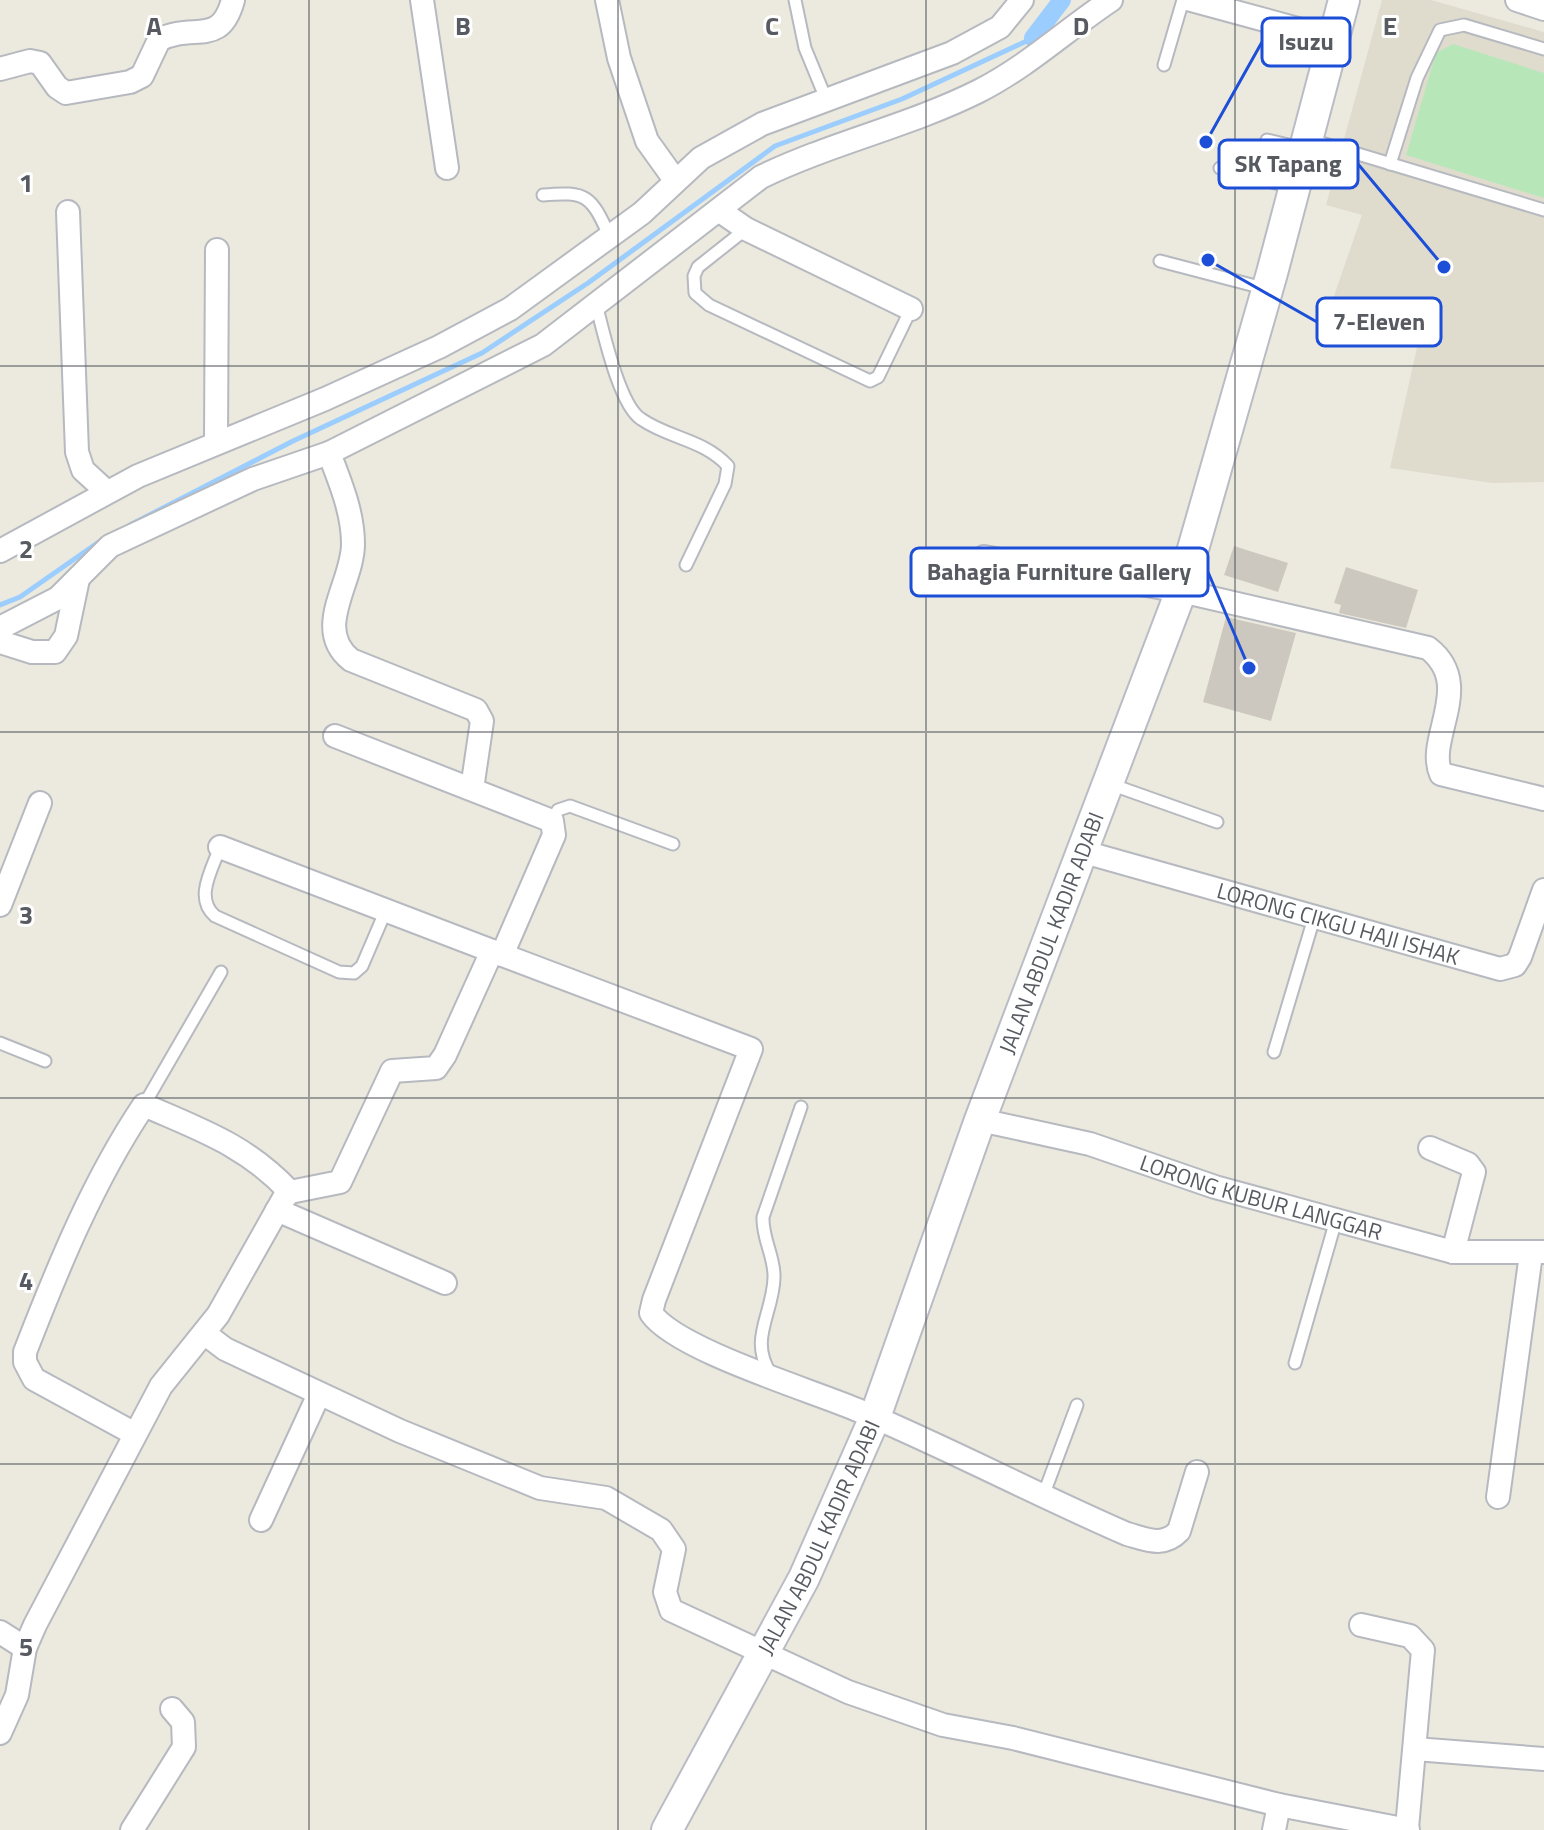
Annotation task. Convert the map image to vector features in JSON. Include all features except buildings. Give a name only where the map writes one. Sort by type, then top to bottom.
[{"type":"main road","name":"JALAN ABDUL KADIR ADABI","points":[[667,1830],[804,1578],[875,1417],[980,1120],[1181,591],[1295,188],[1344,0]]},
{"type":"street","points":[[0,69],[30,61],[40,63],[57,87],[66,93],[130,82],[147,70],[159,40],[220,28],[228,18],[233,0]]},
{"type":"street","points":[[422,0],[447,168]]},
{"type":"street","points":[[607,0],[619,58],[647,141],[675,180]]},
{"type":"street","points":[[0,551],[107,492],[216,441],[325,399],[439,347],[510,309],[642,213],[701,158],[762,124],[952,53],[1000,27],[1022,0]]},
{"type":"street","points":[[0,628],[58,598],[110,546],[253,479],[329,453],[543,345],[761,177],[797,159],[976,92],[1015,71],[1111,0]]},
{"type":"street","points":[[1191,0],[1335,39]]},
{"type":"street","points":[[1517,0],[1544,9]]},
{"type":"street","points":[[720,211],[746,229],[911,309]]},
{"type":"street","points":[[68,212],[77,452],[83,470],[107,492]]},
{"type":"street","points":[[216,441],[217,250]]},
{"type":"street","points":[[329,453],[344,493],[353,547],[335,612],[334,634],[338,650],[351,660],[476,710],[482,721],[472,789]]},
{"type":"street","points":[[984,557],[1181,591],[1428,648],[1441,658],[1447,675],[1449,699],[1439,758],[1441,774],[1544,799]]},
{"type":"street","points":[[0,642],[32,652],[55,652],[66,636],[78,577]]},
{"type":"street","points":[[0,1733],[17,1695],[25,1648],[161,1386],[218,1315],[283,1201],[340,1182],[392,1071],[436,1068],[497,953],[554,835],[552,821],[335,736]]},
{"type":"street","points":[[0,905],[40,803]]},
{"type":"street","points":[[220,847],[751,1049],[691,1198],[651,1313],[662,1325],[727,1361],[771,1374],[875,1417],[1127,1534],[1159,1542],[1179,1531],[1197,1472]]},
{"type":"street","name":"LORONG CIKGU HAJI ISHAK","points":[[1084,852],[1494,967],[1508,968],[1520,957],[1544,890]]},
{"type":"street","points":[[135,1434],[34,1379],[25,1362],[28,1344],[82,1217],[144,1105],[235,1145],[259,1161],[283,1201],[445,1283]]},
{"type":"street","name":"LORONG KUBUR LANGGAR","points":[[980,1120],[1090,1144],[1215,1187],[1453,1252],[1538,1253]]},
{"type":"street","points":[[1430,1148],[1468,1164],[1474,1172],[1453,1252]]},
{"type":"street","points":[[1498,1497],[1538,1253]]},
{"type":"street","points":[[204,1333],[225,1349],[400,1431],[540,1488],[606,1498],[661,1530],[674,1549],[665,1592],[671,1610],[848,1692],[943,1725],[1013,1738],[1279,1805],[1407,1829],[1423,1650],[1410,1636],[1361,1625]]},
{"type":"street","points":[[261,1520],[319,1394]]},
{"type":"street","points":[[0,1632],[25,1648]]},
{"type":"street","points":[[132,1830],[184,1747],[183,1722],[172,1709]]},
{"type":"street","points":[[1415,1749],[1544,1759]]},
{"type":"street","points":[[1274,1830],[1279,1805]]},
{"type":"lane","points":[[795,0],[805,48],[826,99]]},
{"type":"lane","points":[[1164,65],[1183,0]]},
{"type":"lane","points":[[1390,164],[1417,78],[1440,30],[1464,25],[1544,49]]},
{"type":"lane","points":[[1256,178],[1267,140],[1306,144],[1390,164],[1544,210]]},
{"type":"lane","points":[[1220,168],[1295,188]]},
{"type":"lane","points":[[543,195],[570,193],[586,197],[594,205],[609,235]]},
{"type":"lane","points":[[746,229],[698,267],[694,276],[695,293],[736,318],[870,381],[878,377],[911,309]]},
{"type":"lane","points":[[1160,261],[1267,289]]},
{"type":"lane","points":[[596,303],[633,413],[652,425],[697,441],[728,466],[725,484],[686,565]]},
{"type":"lane","points":[[1109,784],[1217,822]]},
{"type":"lane","points":[[552,821],[558,810],[570,806],[673,844]]},
{"type":"lane","points":[[220,847],[203,898],[206,908],[215,916],[339,972],[354,973],[362,966],[386,910]]},
{"type":"lane","points":[[1274,1052],[1314,918]]},
{"type":"lane","points":[[144,1105],[221,972]]},
{"type":"lane","points":[[0,1043],[45,1061]]},
{"type":"lane","points":[[771,1374],[760,1353],[759,1339],[772,1298],[774,1275],[763,1231],[763,1217],[801,1107]]},
{"type":"lane","points":[[1295,1363],[1336,1220]]},
{"type":"lane","points":[[1042,1497],[1077,1405]]},
{"type":"shaded area","points":[[1382,0],[1431,0],[1544,32],[1544,482],[1492,483],[1390,468],[1418,343],[1326,319],[1362,215],[1326,205]]},
{"type":"green space","points":[[1453,44],[1544,73],[1544,198],[1406,155],[1436,53]]},
{"type":"waterway","points":[[1033,38],[1062,0]]},
{"type":"waterway","points":[[130,525],[293,441],[482,353],[588,283],[775,146],[902,99],[1033,38]]},
{"type":"waterway","points":[[0,605],[20,597],[106,537]]},
{"type":"place","name":"Isuzu","points":[[1206,142]]},
{"type":"place","name":"7-Eleven","points":[[1208,260]]},
{"type":"place","name":"SK Tapang","points":[[1444,267]]},
{"type":"place","name":"Bahagia Furniture Gallery","points":[[1249,668]]}]
